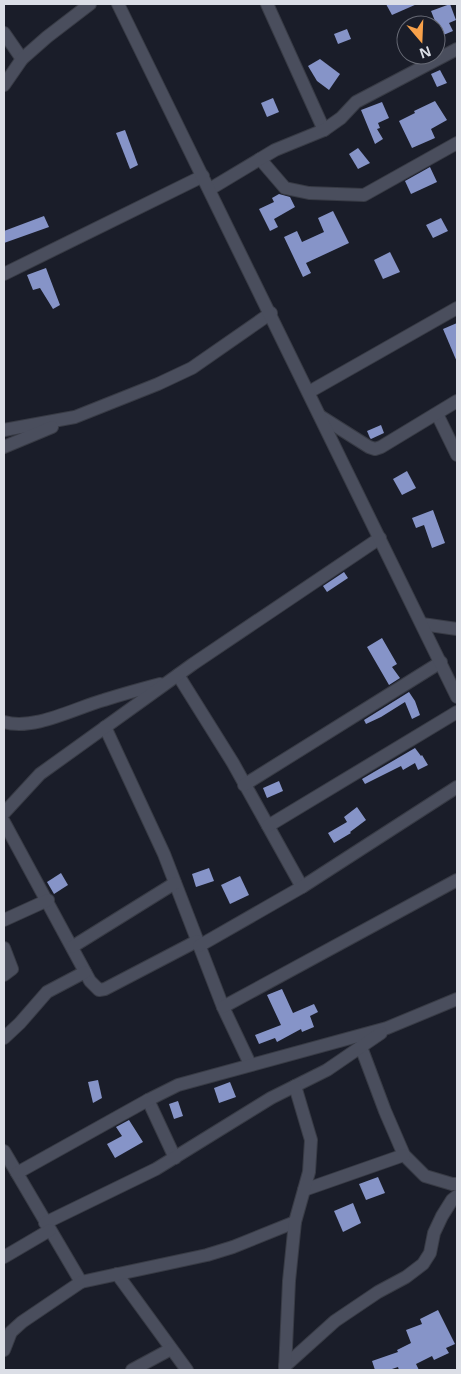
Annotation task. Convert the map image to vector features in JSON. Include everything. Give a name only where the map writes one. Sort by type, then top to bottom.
[{"type":"street","points":[[4,85],[22,59],[90,4]]},
{"type":"street","points":[[118,4],[271,313],[457,697]]},
{"type":"street","points":[[267,4],[324,130]]},
{"type":"street","points":[[4,33],[22,59]]},
{"type":"street","points":[[210,189],[275,150],[324,130],[341,118],[356,102],[457,49]]},
{"type":"street","points":[[260,159],[285,188],[309,193],[364,195],[457,143]]},
{"type":"street","points":[[4,274],[203,176]]},
{"type":"street","points":[[308,392],[457,308]]},
{"type":"street","points":[[4,447],[158,384],[192,368],[271,313]]},
{"type":"street","points":[[320,416],[369,447],[375,448],[381,447],[457,401]]},
{"type":"street","points":[[437,414],[457,455]]},
{"type":"street","points":[[4,430],[76,417]]},
{"type":"street","points":[[4,813],[40,774],[172,678],[380,538]]},
{"type":"street","points":[[422,624],[457,629]]},
{"type":"street","points":[[244,785],[441,662]]},
{"type":"street","points":[[5,723],[40,721],[172,678]]},
{"type":"street","points":[[172,678],[233,763],[302,887]]},
{"type":"street","points":[[268,826],[457,712]]},
{"type":"street","points":[[105,727],[164,854],[223,1008],[250,1064]]},
{"type":"street","points":[[4,822],[48,900],[85,972],[95,988],[99,990],[105,989],[198,944],[302,887],[457,787]]},
{"type":"street","points":[[223,1008],[457,880]]},
{"type":"street","points":[[72,947],[175,884]]},
{"type":"street","points":[[4,920],[48,900]]},
{"type":"street","points":[[4,948],[12,966],[11,970],[4,975]]},
{"type":"street","points":[[4,1038],[48,992],[85,972]]},
{"type":"street","points":[[17,1173],[178,1085],[387,1028],[457,999]]},
{"type":"street","points":[[4,1257],[48,1227],[175,1158],[271,1098],[327,1070],[387,1028]]},
{"type":"street","points":[[361,1047],[404,1155],[424,1176],[457,1184]]},
{"type":"street","points":[[285,1368],[289,1281],[295,1222],[309,1172],[311,1140],[295,1086]]},
{"type":"street","points":[[148,1100],[175,1158]]},
{"type":"street","points":[[4,1151],[80,1282]]},
{"type":"street","points":[[304,1190],[404,1155]]},
{"type":"street","points":[[285,1368],[336,1321],[378,1292],[406,1277],[423,1264],[430,1253],[434,1233],[442,1216],[452,1200],[457,1196]]},
{"type":"street","points":[[4,1350],[11,1332],[22,1322],[80,1282],[216,1252],[295,1222]]},
{"type":"street","points":[[117,1274],[187,1370]]},
{"type":"street","points":[[132,1370],[171,1349]]},
{"type":"building","points":[[386,4],[417,4],[392,15]]},
{"type":"building","points":[[450,4],[456,20],[449,23],[453,31],[446,34],[446,15],[433,15],[431,11]]},
{"type":"building","points":[[347,29],[351,39],[338,44],[334,34]]},
{"type":"building","points":[[320,59],[340,74],[329,90],[317,81],[308,66]]},
{"type":"building","points":[[440,70],[447,83],[437,87],[431,74]]},
{"type":"building","points":[[273,98],[279,112],[267,117],[261,103]]},
{"type":"building","points":[[435,101],[447,120],[431,129],[435,138],[412,148],[399,121]]},
{"type":"building","points":[[382,102],[389,118],[378,123],[380,128],[377,129],[383,139],[375,144],[361,110]]},
{"type":"building","points":[[125,130],[138,165],[130,169],[116,133]]},
{"type":"building","points":[[358,148],[370,163],[358,169],[349,154]]},
{"type":"building","points":[[430,167],[437,182],[411,194],[405,181]]},
{"type":"building","points":[[279,194],[290,197],[295,207],[274,219],[278,227],[270,231],[259,209],[274,202],[272,198]]},
{"type":"building","points":[[333,211],[349,243],[306,263],[311,273],[303,277],[284,237],[297,231],[302,242],[324,232],[318,218]]},
{"type":"building","points":[[44,216],[49,227],[4,243],[4,231]]},
{"type":"building","points":[[441,218],[448,231],[433,238],[426,225]]},
{"type":"building","points":[[390,252],[400,272],[383,279],[374,260]]},
{"type":"building","points":[[46,268],[60,305],[53,309],[40,288],[33,290],[27,275]]},
{"type":"building","points":[[457,323],[457,362],[443,329]]},
{"type":"building","points":[[381,425],[384,433],[371,439],[367,431]]},
{"type":"building","points":[[407,471],[416,488],[402,495],[393,479]]},
{"type":"building","points":[[433,510],[445,543],[432,548],[424,525],[416,528],[412,518]]},
{"type":"building","points":[[344,572],[348,578],[327,592],[323,586]]},
{"type":"building","points":[[382,638],[397,664],[392,667],[400,678],[389,685],[367,647]]},
{"type":"building","points":[[409,692],[415,701],[420,715],[412,719],[405,702],[366,724],[364,720]]},
{"type":"building","points":[[415,748],[428,765],[418,770],[415,763],[403,770],[401,766],[365,784],[362,779]]},
{"type":"building","points":[[279,781],[283,791],[267,798],[263,788]]},
{"type":"building","points":[[357,807],[366,820],[351,833],[334,843],[328,833],[347,822],[344,817]]},
{"type":"building","points":[[209,868],[214,881],[196,887],[192,874]]},
{"type":"building","points":[[61,873],[68,885],[54,894],[47,882]]},
{"type":"building","points":[[240,876],[249,895],[230,904],[221,885]]},
{"type":"building","points":[[282,989],[293,1013],[314,1004],[318,1012],[310,1016],[314,1027],[302,1032],[301,1029],[277,1042],[275,1038],[259,1044],[255,1035],[281,1025],[267,995]]},
{"type":"building","points":[[98,1080],[102,1098],[93,1103],[88,1082]]},
{"type":"building","points":[[230,1082],[236,1097],[219,1103],[214,1088]]},
{"type":"building","points":[[178,1101],[183,1116],[174,1119],[169,1104]]},
{"type":"building","points":[[129,1120],[143,1142],[115,1158],[107,1144],[122,1136],[116,1127]]},
{"type":"building","points":[[378,1177],[385,1193],[366,1200],[359,1184]]},
{"type":"building","points":[[353,1203],[361,1223],[343,1232],[334,1211]]},
{"type":"building","points":[[438,1310],[455,1344],[446,1348],[449,1353],[434,1360],[432,1356],[416,1364],[419,1370],[399,1370],[398,1367],[389,1370],[375,1370],[372,1361],[398,1352],[397,1350],[411,1343],[406,1330],[422,1324],[420,1319]]}]
